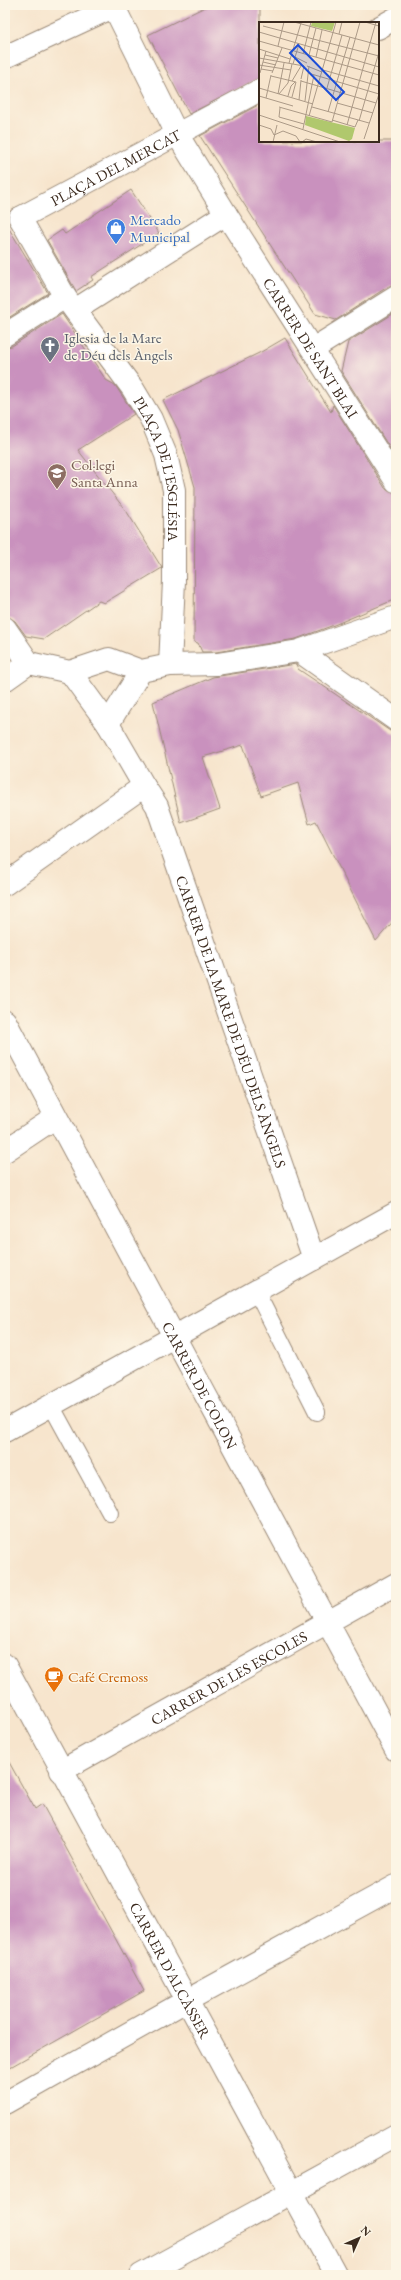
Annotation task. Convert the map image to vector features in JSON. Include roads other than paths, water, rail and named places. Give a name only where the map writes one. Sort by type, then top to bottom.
[{"type":"street","points":[[5,57],[115,5],[177,134],[259,91]]},
{"type":"street","points":[[379,27],[396,18]]},
{"type":"street","name":"PLAÇA DEL MERCAT","points":[[70,304],[13,216],[177,134],[226,214]]},
{"type":"street","points":[[5,335],[70,304],[226,214]]},
{"type":"street","name":"CARRER DE SANT BLAI","points":[[226,214],[396,481]]},
{"type":"street","points":[[313,349],[396,297]]},
{"type":"street","name":"PLAÇA DE L'ESGLÉSIA","points":[[70,304],[134,388],[151,419],[166,455],[174,490],[174,581],[170,665]]},
{"type":"street","points":[[5,628],[29,663],[70,672],[109,658],[141,671],[170,665],[218,664],[299,651],[396,616]]},
{"type":"street","points":[[299,651],[396,720]]},
{"type":"street","points":[[5,680],[29,663]]},
{"type":"street","points":[[108,724],[141,671]]},
{"type":"street","name":"CARRER DE LA MARE DE DÉU DELS ÀNGELS","points":[[70,672],[108,724],[144,786],[158,806],[314,1259]]},
{"type":"street","points":[[5,884],[144,786]]},
{"type":"street","name":"CARRER DE COLON","points":[[5,1021],[396,1750]]},
{"type":"street","points":[[5,1151],[56,1117]]},
{"type":"street","points":[[5,1431],[314,1259],[395,1217]]},
{"type":"street","name":"CARRER DE LES ESCOLES","points":[[61,1771],[327,1621],[396,1584]]},
{"type":"street","name":"CARRER D'ALCÀSSER","points":[[5,1665],[61,1771],[336,2275]]},
{"type":"street","points":[[5,2103],[186,2001],[396,1886]]},
{"type":"street","points":[[141,2275],[396,2135]]},
{"type":"lane","points":[[256,1291],[317,1412]]},
{"type":"lane","points":[[51,1405],[110,1513]]},
{"type":"place","name":"Mercado Municipal","points":[[116,245]]},
{"type":"place","name":"Iglesia de la Mare de Déu dels Àngels","points":[[50,363]]},
{"type":"place","name":"Col·legi Santa Anna","points":[[57,490]]},
{"type":"place","name":"Café Cremoss","points":[[54,1693]]}]
